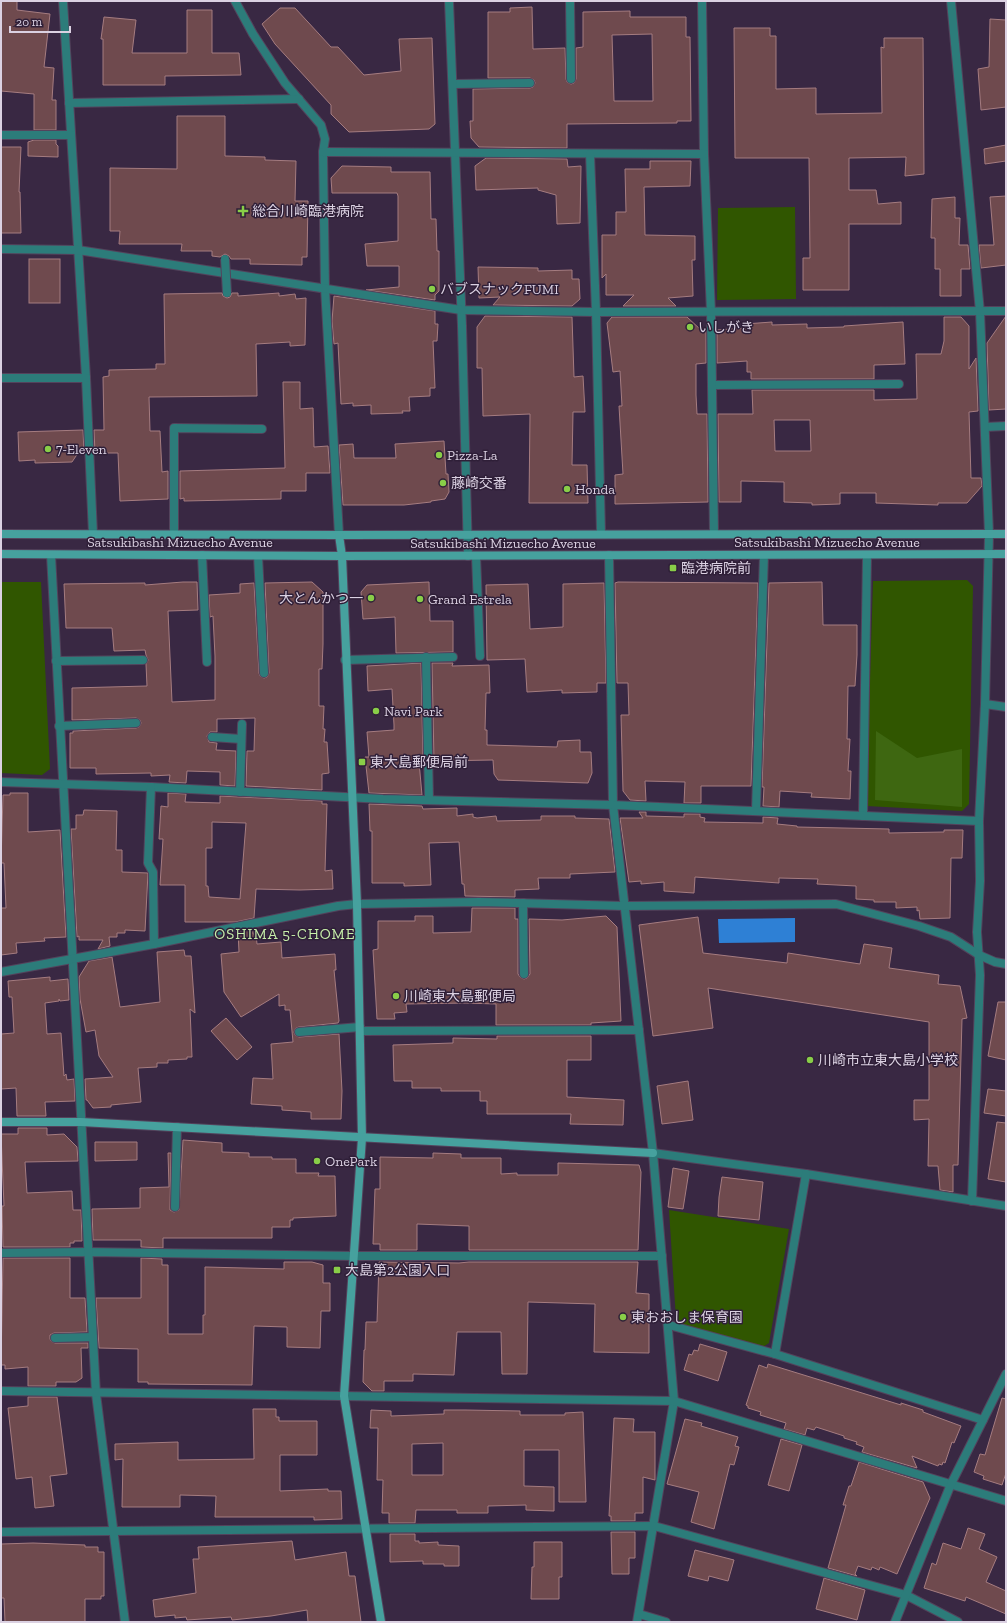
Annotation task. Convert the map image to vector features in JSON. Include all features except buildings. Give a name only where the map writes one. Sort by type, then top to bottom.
[{"type":"street","points":[[63,1],[86,378],[93,534]]},
{"type":"street","points":[[235,1],[253,34],[285,83],[322,125],[325,139],[323,152],[325,288],[339,535],[342,556],[345,660],[357,904],[362,1138],[344,1396],[381,1622]]},
{"type":"street","points":[[449,1],[456,154],[468,535],[472,556],[480,656]]},
{"type":"street","points":[[570,1],[571,79]]},
{"type":"street","points":[[702,1],[704,154],[711,312],[714,534]]},
{"type":"street","points":[[951,1],[980,312],[989,534],[985,704],[979,821],[980,881],[977,932],[980,975],[972,1201]]},
{"type":"street","points":[[453,84],[530,83]]},
{"type":"street","points":[[69,103],[299,99]]},
{"type":"street","points":[[1,135],[71,135]]},
{"type":"street","points":[[323,152],[456,154],[704,154]]},
{"type":"street","points":[[590,154],[596,312],[601,534]]},
{"type":"street","points":[[1,249],[78,250],[461,310],[596,312],[1006,311]]},
{"type":"street","points":[[225,259],[227,293]]},
{"type":"street","points":[[1,378],[86,378]]},
{"type":"street","points":[[712,385],[899,384]]},
{"type":"street","points":[[985,427],[1006,426]]},
{"type":"street","points":[[174,535],[174,428],[262,429]]},
{"type":"street","name":"Satsukibashi Mizuecho Avenue","points":[[1,534],[1006,534]]},
{"type":"street","name":"Satsukibashi Mizuecho Avenue","points":[[1,554],[609,556],[1006,554]]},
{"type":"street","points":[[51,555],[62,784],[96,1394],[125,1622]]},
{"type":"street","points":[[202,555],[207,662]]},
{"type":"street","points":[[756,811],[764,555]]},
{"type":"street","points":[[863,816],[867,555]]},
{"type":"street","points":[[258,556],[264,673]]},
{"type":"street","points":[[609,556],[613,805],[653,1153],[669,1325],[674,1401],[638,1618],[666,1622]]},
{"type":"street","points":[[345,660],[453,657]]},
{"type":"street","points":[[426,658],[429,800]]},
{"type":"street","points":[[56,661],[143,660]]},
{"type":"street","points":[[985,704],[1006,707]]},
{"type":"street","points":[[59,726],[136,723]]},
{"type":"street","points":[[240,792],[242,724]]},
{"type":"street","points":[[212,737],[241,740]]},
{"type":"street","points":[[1,782],[150,787],[429,800],[613,805],[979,821]]},
{"type":"street","points":[[150,787],[148,863],[154,872],[154,944]]},
{"type":"street","points":[[1,972],[154,944],[338,906],[357,904],[479,902],[624,906],[836,904],[919,926],[951,937],[979,955],[995,962],[1006,964]]},
{"type":"street","points":[[523,903],[524,974]]},
{"type":"street","points":[[299,1032],[360,1029],[639,1030]]},
{"type":"street","points":[[1,1122],[81,1122],[653,1153],[806,1174],[1006,1206]]},
{"type":"street","points":[[175,1207],[177,1127]]},
{"type":"street","points":[[775,1354],[806,1174]]},
{"type":"street","points":[[1,1253],[88,1252],[354,1256],[662,1256]]},
{"type":"street","points":[[669,1325],[775,1354],[983,1420]]},
{"type":"street","points":[[55,1338],[93,1337]]},
{"type":"street","points":[[895,1622],[951,1484],[1006,1375]]},
{"type":"street","points":[[1,1391],[96,1394],[674,1401],[1006,1501]]},
{"type":"street","points":[[1,1532],[654,1526],[906,1595],[958,1622]]},
{"type":"green space","points":[[795,207],[796,299],[717,300],[718,208]]},
{"type":"green space","points":[[967,580],[973,586],[969,804],[962,811],[866,806],[873,581]]},
{"type":"green space","points":[[1,582],[41,582],[50,769],[42,775],[1,773]]},
{"type":"green space","points":[[876,731],[917,758],[962,749],[962,807],[875,800]]},
{"type":"green space","points":[[669,1210],[789,1229],[769,1343],[761,1348],[684,1325],[676,1319]]},
{"type":"water","points":[[795,918],[795,942],[719,943],[718,919]]},
{"type":"place","name":"総合川崎臨港病院","points":[[243,211]]},
{"type":"place","name":"バブスナックFUMI","points":[[432,289]]},
{"type":"place","name":"いしがき","points":[[690,327]]},
{"type":"place","name":"7-Eleven","points":[[48,449]]},
{"type":"place","name":"Pizza-La","points":[[439,455]]},
{"type":"place","name":"藤崎交番","points":[[443,483]]},
{"type":"place","name":"Honda","points":[[567,489]]},
{"type":"place","name":"臨港病院前","points":[[673,568]]},
{"type":"place","name":"大とんかつ一","points":[[371,598]]},
{"type":"place","name":"Grand Estrela","points":[[420,599]]},
{"type":"place","name":"Navi Park","points":[[376,711]]},
{"type":"place","name":"東大島郵便局前","points":[[362,762]]},
{"type":"place","name":"川崎東大島郵便局","points":[[396,996]]},
{"type":"place","name":"川崎市立東大島小学校","points":[[810,1060]]},
{"type":"place","name":"OnePark","points":[[317,1161]]},
{"type":"place","name":"大島第2公園入口","points":[[337,1270]]},
{"type":"place","name":"東おおしま保育園","points":[[623,1317]]},
{"type":"district","name":"OSHIMA 5-CHOME","points":[[285,934]]}]
